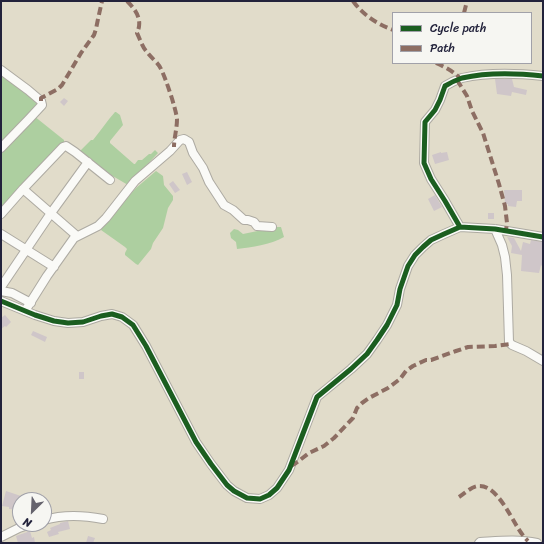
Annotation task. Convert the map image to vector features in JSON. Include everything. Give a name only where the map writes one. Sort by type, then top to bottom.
[{"type":"street","points":[[1,70],[41,101],[42,105],[1,148]]},
{"type":"street","points":[[460,227],[446,201],[431,179],[424,163],[425,122],[435,110],[445,86],[461,79],[484,75],[524,74],[543,76]]},
{"type":"street","points":[[25,311],[74,238],[98,226],[135,181],[170,151],[180,140],[184,139],[189,142],[193,153],[224,205],[233,210],[244,220],[254,222],[257,226],[272,227]]},
{"type":"street","points":[[1,214],[63,147],[66,146],[110,180]]},
{"type":"street","points":[[1,287],[51,213],[88,162]]},
{"type":"street","points":[[23,189],[77,236]]},
{"type":"street","points":[[1,301],[54,321],[68,323],[82,322],[112,314],[122,317],[133,325],[146,346],[196,442],[211,464],[227,485],[234,491],[247,498],[260,499],[269,495],[277,488],[289,470],[317,397],[338,381],[367,354],[378,340],[397,305],[408,266],[415,255],[431,240],[460,227],[522,232],[543,237]]},
{"type":"street","points":[[495,229],[502,245],[505,257],[509,342],[543,361]]},
{"type":"street","points":[[1,234],[54,267]]},
{"type":"street","points":[[1,291],[12,293],[31,303]]},
{"type":"street","points":[[52,518],[71,515],[103,519]]},
{"type":"street","points":[[1,537],[12,532]]},
{"type":"street","points":[[478,543],[507,540],[537,543]]},
{"type":"green space","points":[[1,74],[37,99],[38,106],[1,146]]},
{"type":"green space","points":[[115,112],[120,115],[123,125],[110,143],[134,164],[155,150],[158,153],[128,185],[111,175],[80,151],[91,140],[93,140]]},
{"type":"green space","points":[[34,116],[64,140],[64,144],[1,209],[1,150]]},
{"type":"green space","points":[[156,171],[163,176],[164,185],[173,196],[173,200],[168,208],[163,228],[153,243],[151,249],[138,265],[125,255],[127,249],[125,247],[101,230],[104,224],[136,188]]},
{"type":"green space","points":[[281,227],[284,237],[279,240],[267,244],[237,249],[236,242],[231,238],[230,233],[234,229],[243,234]]},
{"type":"building","points":[[495,79],[512,79],[514,87],[527,90],[526,95],[512,92],[511,96],[497,94]]},
{"type":"building","points":[[64,98],[68,101],[64,106],[60,102]]},
{"type":"building","points":[[447,152],[449,160],[435,164],[432,155]]},
{"type":"building","points":[[187,172],[192,182],[187,185],[182,174]]},
{"type":"building","points":[[173,181],[180,190],[175,193],[169,184]]},
{"type":"building","points":[[504,190],[522,190],[522,201],[517,201],[516,207],[508,206],[508,204],[505,204]]},
{"type":"building","points":[[435,195],[442,207],[434,211],[428,199]]},
{"type":"building","points":[[488,213],[494,213],[494,219],[488,219]]},
{"type":"building","points":[[507,237],[514,238],[521,251],[523,242],[530,244],[531,240],[543,242],[543,267],[541,265],[539,273],[521,271],[522,255],[511,253],[512,246]]},
{"type":"building","points":[[5,315],[11,322],[6,327],[5,326],[1,329],[1,318]]},
{"type":"building","points":[[33,331],[47,337],[45,342],[31,335]]},
{"type":"building","points":[[79,372],[84,372],[84,379],[79,379]]},
{"type":"building","points":[[6,491],[12,493],[12,509],[9,509],[9,507],[2,506]]},
{"type":"building","points":[[68,521],[70,529],[58,532],[59,534],[49,537],[47,532],[52,532],[52,527]]},
{"type":"building","points":[[30,532],[32,538],[34,537],[35,543],[18,543],[16,536]]},
{"type":"building","points":[[88,536],[95,538],[93,543],[86,543]]},
{"type":"marked path","points":[[41,101],[41,98],[58,89],[62,85],[81,53],[94,35],[102,1]]},
{"type":"marked path","points":[[127,1],[138,16],[139,28],[137,33],[141,43],[145,50],[160,67],[175,108],[177,126],[174,147]]},
{"type":"marked path","points":[[353,1],[361,11],[381,25],[392,30]]},
{"type":"marked path","points":[[464,12],[467,1]]},
{"type":"marked path","points":[[438,64],[461,79]]},
{"type":"marked path","points":[[457,80],[467,96],[472,111],[483,133],[505,206],[507,223],[506,230]]},
{"type":"marked path","points":[[291,466],[309,453],[324,446],[334,438],[353,418],[357,408],[362,403],[388,388],[413,366],[426,360],[431,360],[468,347],[510,344]]},
{"type":"marked path","points":[[459,497],[470,489],[478,486],[491,490],[502,502],[520,532],[528,541]]},
{"type":"cycle path","points":[[460,227],[431,179],[424,163],[425,122],[435,110],[445,86],[460,79],[492,74],[543,76]]},
{"type":"cycle path","points":[[1,301],[54,321],[68,323],[83,322],[112,314],[122,317],[133,325],[146,346],[196,442],[211,464],[227,485],[234,491],[247,498],[260,499],[269,495],[277,488],[289,470],[317,397],[367,354],[387,325],[397,305],[400,289],[408,266],[415,255],[423,247],[431,240],[460,227],[495,229],[543,237]]}]
